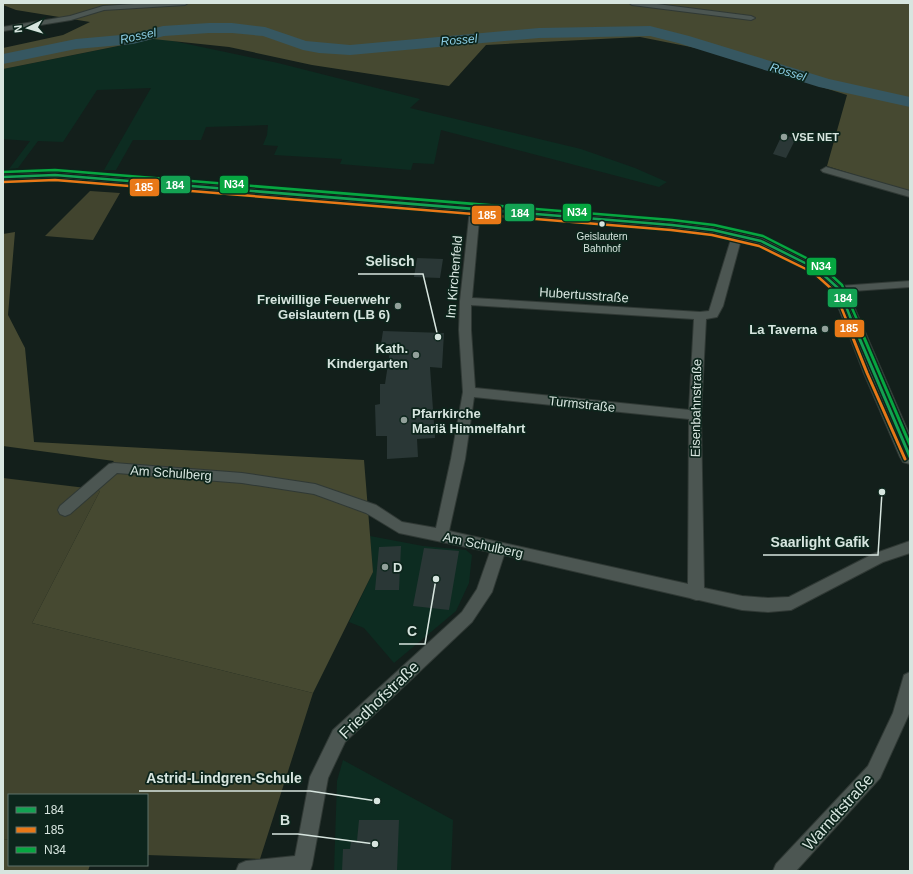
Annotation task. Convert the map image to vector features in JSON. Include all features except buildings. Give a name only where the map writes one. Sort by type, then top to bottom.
[{"type":"main road","points":[[3,177],[56,175],[672,226],[713,230],[761,241],[790,254],[817,269],[839,288],[872,371],[910,457]]},
{"type":"street","points":[[3,29],[71,18],[103,8],[185,3]]},
{"type":"street","points":[[632,3],[751,18]]},
{"type":"street","points":[[826,170],[910,194]]},
{"type":"street","name":"Im Kirchenfeld","points":[[441,536],[458,459],[469,392],[465,330],[466,301],[475,210]]},
{"type":"street","points":[[700,316],[713,314],[717,306],[737,236]]},
{"type":"street","points":[[839,288],[910,284]]},
{"type":"street","name":"Hubertusstraße","points":[[466,301],[700,316]]},
{"type":"street","name":"Eisenbahnstraße","points":[[696,594],[695,415],[700,316]]},
{"type":"street","name":"Turmstraße","points":[[469,392],[695,415]]},
{"type":"street","name":"Am Schulberg","points":[[65,510],[114,468],[242,478],[315,490],[371,509],[399,527],[499,548],[696,594],[742,603],[768,605],[791,603],[878,558],[910,547]]},
{"type":"street","name":"Friedhofstraße","points":[[246,871],[303,865],[319,777],[339,736],[467,617],[484,592],[499,548]]},
{"type":"street","name":"Warndtstraße","points":[[783,871],[874,772],[901,714],[910,680]]},
{"type":"shaded area","points":[[3,3],[910,3],[910,192],[827,166],[847,95],[701,49],[640,37],[486,45],[449,86],[312,65],[229,47],[153,39],[3,69],[3,48],[63,35],[90,22],[16,10],[3,5]]},
{"type":"shaded area","points":[[159,38],[278,63],[420,99],[410,108],[581,149],[635,168],[667,182],[659,187],[441,130],[434,164],[413,163],[411,170],[340,164],[342,159],[274,155],[278,146],[263,145],[267,135],[268,125],[206,127],[201,140],[133,140],[116,170],[104,170],[151,88],[97,90],[63,142],[38,141],[18,168],[9,169],[30,141],[3,139],[3,69]]},
{"type":"shaded area","points":[[90,191],[120,193],[93,240],[45,236]]},
{"type":"shaded area","points":[[15,232],[8,315],[25,348],[34,442],[364,460],[373,572],[313,693],[32,623],[100,491],[86,488],[114,461],[3,446],[3,234]]},
{"type":"shaded area","points":[[3,478],[100,491],[32,623],[313,693],[260,859],[148,855],[148,794],[8,794],[8,840],[3,839]]},
{"type":"shaded area","points":[[370,536],[423,546],[466,550],[472,555],[469,583],[456,611],[394,663],[364,628],[349,622],[373,572]]},
{"type":"shaded area","points":[[343,760],[453,820],[451,871],[334,871],[337,781]]},
{"type":"shaded area","points":[[3,839],[8,840],[8,866],[90,866],[88,871],[3,871]]},
{"type":"waterway","name":"Rossel","points":[[3,59],[76,44],[133,39],[163,31],[209,28],[232,28],[265,32],[303,45],[319,48],[350,50],[539,33],[650,31],[683,39],[825,83],[910,102]]},
{"type":"transit line","name":"N34","points":[[3,172],[55,170],[672,220],[714,225],[763,236],[820,265],[842,285],[910,445]]},
{"type":"transit line","name":"184","points":[[3,177],[55,175],[672,225],[713,230],[761,241],[817,269],[839,289],[872,371],[910,457]]},
{"type":"transit line","name":"185","points":[[3,182],[55,180],[671,230],[712,235],[759,246],[814,273],[835,292],[867,373],[905,459]]},
{"type":"place","name":"VSE NET","points":[[784,137]]},
{"type":"place","name":"Geislautern Bahnhof","points":[[602,224]]},
{"type":"place","name":"Freiwillige Feuerwehr Geislautern (LB 6)","points":[[398,306]]},
{"type":"place","name":"La Taverna","points":[[825,329]]},
{"type":"place","name":"Selisch","points":[[438,337]]},
{"type":"place","name":"Kath. Kindergarten","points":[[416,355]]},
{"type":"place","name":"Pfarrkirche Mariä Himmelfahrt","points":[[404,420]]},
{"type":"place","name":"Saarlight Gafik","points":[[882,492]]},
{"type":"place","name":"D","points":[[385,567]]},
{"type":"place","name":"C","points":[[436,579]]},
{"type":"place","name":"Astrid-Lindgren-Schule","points":[[377,801]]},
{"type":"place","name":"B","points":[[375,844]]}]
